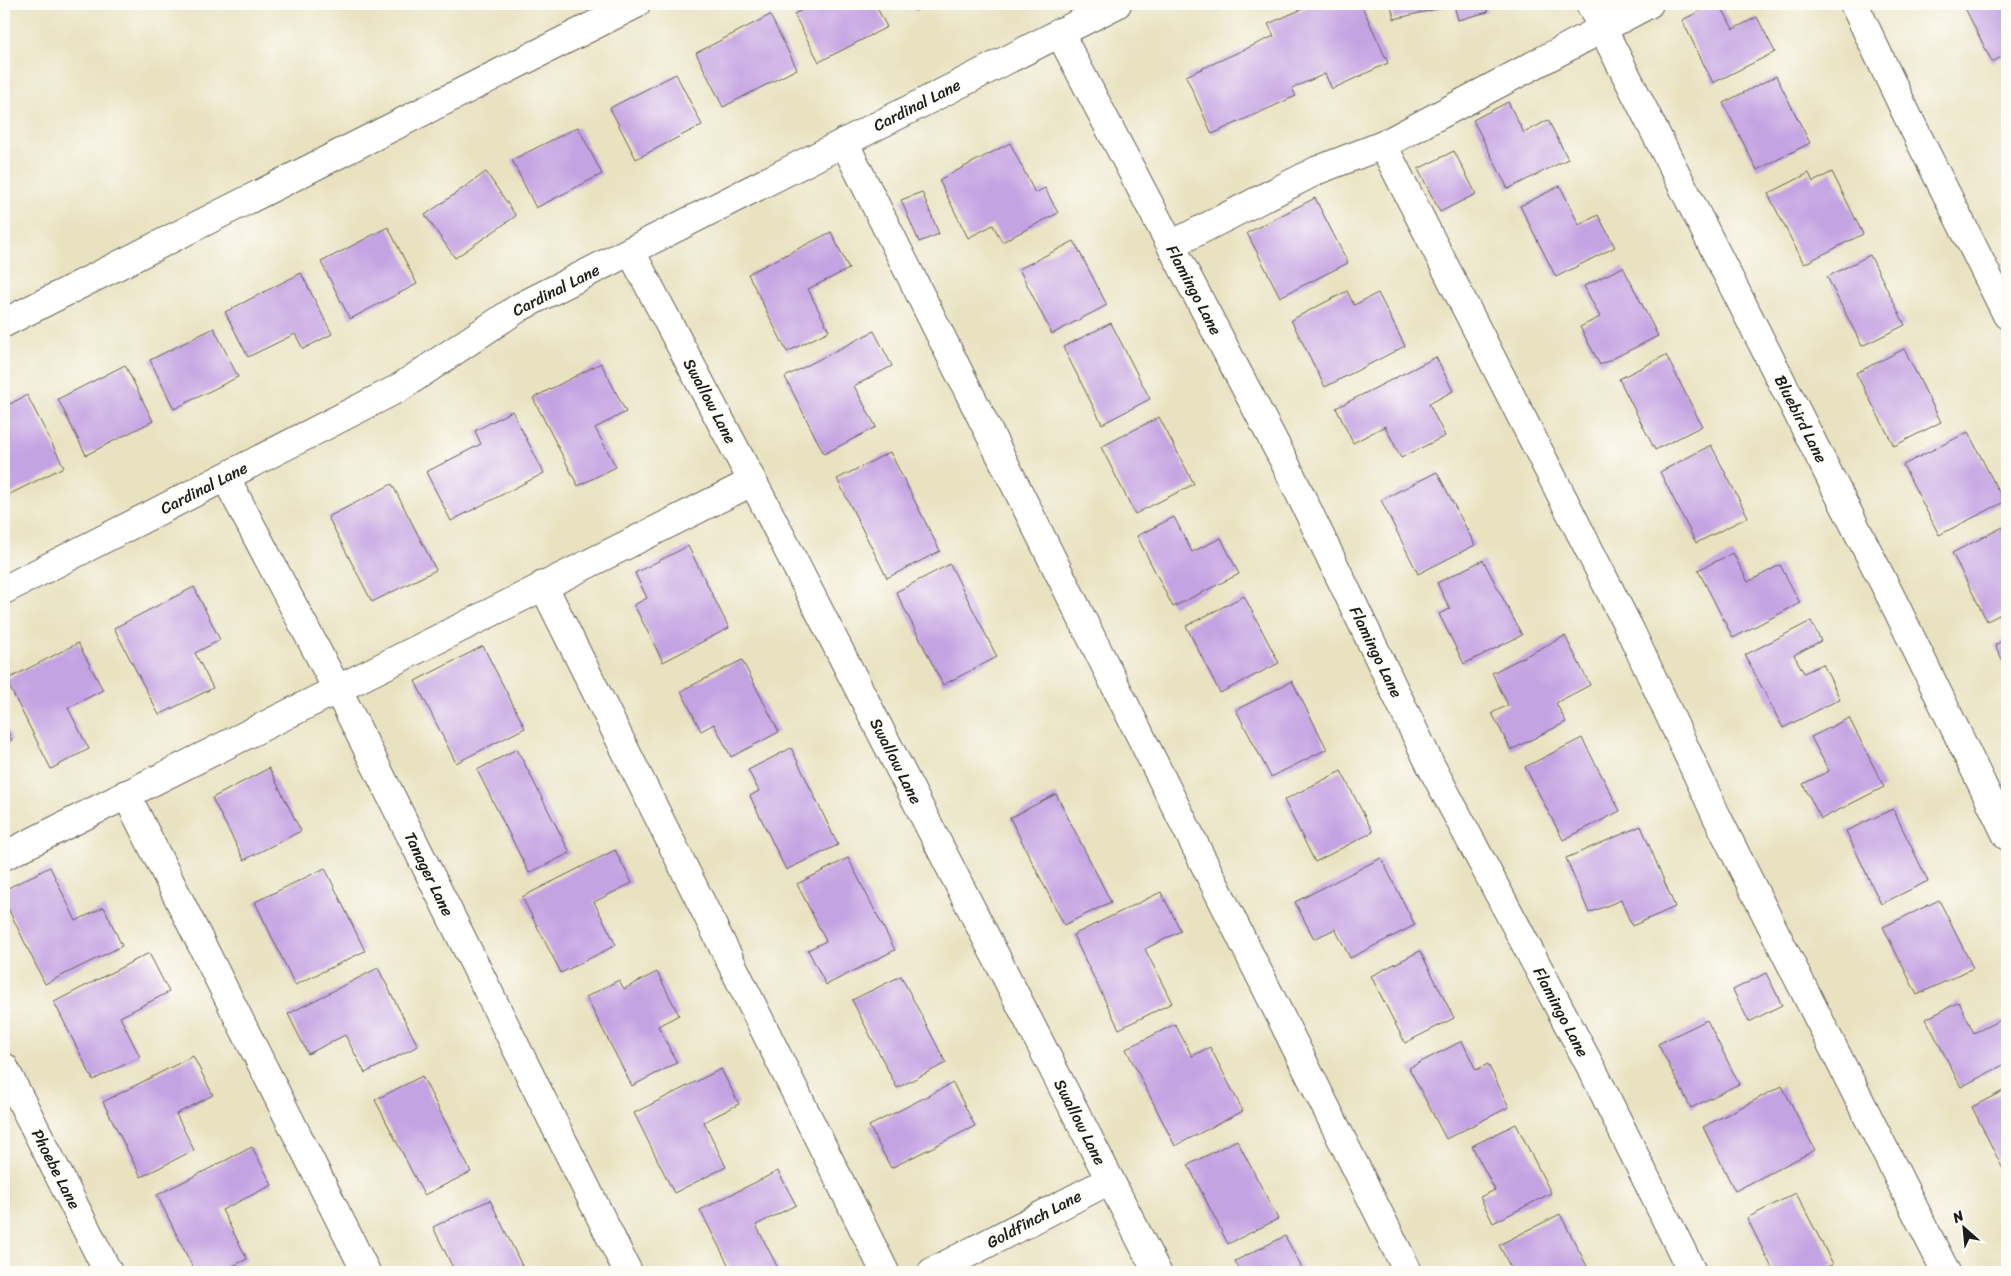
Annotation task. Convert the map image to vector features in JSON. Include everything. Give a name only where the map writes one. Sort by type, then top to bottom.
[{"type":"street","points":[[4,323],[636,4]]},
{"type":"street","name":"Cardinal Lane","points":[[4,590],[399,388],[520,307],[1117,4]]},
{"type":"street","points":[[1170,245],[1318,170],[1383,145],[1596,15],[1649,4]]},
{"type":"street","points":[[1854,4],[2007,315]]},
{"type":"street","name":"Bluebird Lane","points":[[1596,15],[1897,609],[2007,836]]},
{"type":"street","name":"Flamingo Lane","points":[[1059,32],[1284,461],[1430,764],[1595,1075],[1692,1272]]},
{"type":"street","points":[[844,142],[1408,1272]]},
{"type":"street","points":[[1383,145],[1631,632],[1717,818],[1946,1272]]},
{"type":"street","name":"Swallow Lane","points":[[631,252],[752,482],[1157,1272]]},
{"type":"street","name":"Tanager Lane","points":[[226,478],[336,688],[628,1272]]},
{"type":"street","points":[[4,856],[336,688],[752,482]]},
{"type":"street","points":[[543,586],[885,1272]]},
{"type":"street","points":[[126,794],[366,1272]]},
{"type":"street","name":"Phoebe Lane","points":[[4,1067],[108,1272]]},
{"type":"street","name":"Goldfinch Lane","points":[[932,1272],[1110,1180]]},
{"type":"building","points":[[815,4],[875,4],[887,27],[819,62],[794,14]]},
{"type":"building","points":[[911,4],[929,4],[915,11]]},
{"type":"building","points":[[1314,4],[1361,4],[1388,63],[1332,89],[1325,74],[1292,88],[1296,96],[1212,134],[1186,76],[1274,36],[1268,24]]},
{"type":"building","points":[[1391,4],[1486,4],[1488,12],[1458,20],[1454,5],[1394,19]]},
{"type":"building","points":[[1715,4],[1720,4],[1733,29],[1757,17],[1775,52],[1713,83],[1682,20]]},
{"type":"building","points":[[1963,4],[2007,4],[2007,54],[1992,62]]},
{"type":"building","points":[[770,15],[797,69],[723,107],[696,53]]},
{"type":"building","points":[[676,74],[702,125],[636,159],[610,108]]},
{"type":"building","points":[[1776,76],[1810,143],[1757,170],[1723,103]]},
{"type":"building","points":[[1508,102],[1524,133],[1548,120],[1568,159],[1508,189],[1473,120]]},
{"type":"building","points":[[578,127],[602,174],[536,208],[512,160]]},
{"type":"building","points":[[1010,143],[1035,193],[1045,188],[1058,213],[1002,242],[993,225],[968,238],[939,180]]},
{"type":"building","points":[[1454,151],[1476,194],[1440,212],[1418,169]]},
{"type":"building","points":[[486,172],[516,216],[455,258],[425,215]]},
{"type":"building","points":[[1832,172],[1863,234],[1804,264],[1768,194],[1809,173],[1813,182]]},
{"type":"building","points":[[1560,186],[1579,225],[1598,215],[1615,247],[1556,277],[1520,206]]},
{"type":"building","points":[[922,192],[939,234],[919,242],[901,200]]},
{"type":"building","points":[[1315,198],[1348,263],[1280,297],[1247,233]]},
{"type":"building","points":[[388,227],[417,284],[350,319],[321,262]]},
{"type":"building","points":[[831,232],[849,269],[808,289],[829,331],[787,352],[748,274]]},
{"type":"building","points":[[1074,241],[1107,305],[1052,334],[1019,269]]},
{"type":"building","points":[[1870,255],[1905,325],[1862,346],[1827,277]]},
{"type":"building","points":[[1623,267],[1658,336],[1600,365],[1580,327],[1600,317],[1584,286]]},
{"type":"building","points":[[301,273],[332,334],[303,349],[295,334],[248,357],[225,312]]},
{"type":"building","points":[[1347,291],[1354,305],[1378,293],[1405,346],[1325,387],[1291,320]]},
{"type":"building","points":[[1111,323],[1150,399],[1102,424],[1063,347]]},
{"type":"building","points":[[214,328],[238,377],[174,409],[150,360]]},
{"type":"building","points":[[874,331],[892,366],[854,386],[876,427],[824,454],[785,377]]},
{"type":"building","points":[[1904,349],[1941,422],[1894,446],[1856,373]]},
{"type":"building","points":[[1666,355],[1702,426],[1655,450],[1619,379]]},
{"type":"building","points":[[1436,357],[1453,391],[1429,404],[1445,436],[1401,458],[1385,426],[1353,443],[1336,408]]},
{"type":"building","points":[[601,363],[626,412],[595,428],[616,467],[578,486],[533,398]]},
{"type":"building","points":[[125,365],[153,421],[86,455],[58,399]]},
{"type":"building","points":[[27,395],[64,467],[4,497],[4,407]]},
{"type":"building","points":[[512,411],[544,473],[451,521],[426,472],[481,444],[475,431]]},
{"type":"building","points":[[1159,417],[1194,484],[1135,514],[1101,447]]},
{"type":"building","points":[[1968,432],[2004,502],[1939,535],[1903,465]]},
{"type":"building","points":[[1711,445],[1748,517],[1696,543],[1660,472]]},
{"type":"building","points":[[890,452],[940,551],[887,578],[837,479]]},
{"type":"building","points":[[1437,472],[1475,545],[1418,574],[1381,500]]},
{"type":"building","points":[[392,484],[436,570],[372,602],[328,517]]},
{"type":"building","points":[[1174,517],[1192,552],[1221,538],[1239,574],[1173,607],[1137,536]]},
{"type":"building","points":[[2003,527],[2007,535],[2007,611],[1987,621],[1952,553]]},
{"type":"building","points":[[688,546],[729,628],[663,662],[634,605],[647,598],[635,573]]},
{"type":"building","points":[[1733,553],[1748,582],[1780,565],[1800,603],[1733,638],[1698,570]]},
{"type":"building","points":[[1483,560],[1522,635],[1464,664],[1439,614],[1450,609],[1437,583]]},
{"type":"building","points":[[950,564],[997,657],[943,685],[896,592]]},
{"type":"building","points":[[194,587],[220,640],[195,653],[213,688],[159,715],[114,628]]},
{"type":"building","points":[[1244,596],[1279,663],[1220,693],[1186,626]]},
{"type":"building","points":[[1811,621],[1821,641],[1794,655],[1804,673],[1823,664],[1840,699],[1783,728],[1745,655]]},
{"type":"building","points":[[1565,636],[1590,685],[1556,703],[1566,722],[1511,750],[1492,713],[1508,705],[1492,673]]},
{"type":"building","points":[[2007,638],[2007,669],[1995,645]]},
{"type":"building","points":[[78,643],[103,690],[68,708],[89,749],[51,769],[6,680]]},
{"type":"building","points":[[483,646],[525,728],[456,763],[415,681]]},
{"type":"building","points":[[742,660],[779,732],[731,757],[714,724],[701,731],[681,691]]},
{"type":"building","points":[[1292,681],[1327,749],[1271,777],[1236,710]]},
{"type":"building","points":[[1849,718],[1884,787],[1821,819],[1803,784],[1829,771],[1811,737]]},
{"type":"building","points":[[4,723],[12,740],[4,744]]},
{"type":"building","points":[[1582,738],[1620,811],[1563,840],[1525,767]]},
{"type":"building","points":[[791,748],[838,845],[786,870],[750,796],[759,791],[748,770]]},
{"type":"building","points":[[517,749],[570,853],[529,873],[477,770]]},
{"type":"building","points":[[269,768],[301,831],[244,860],[212,798]]},
{"type":"building","points":[[1341,771],[1373,832],[1315,862],[1284,800]]},
{"type":"building","points":[[1056,794],[1111,902],[1064,925],[1010,818]]},
{"type":"building","points":[[1893,809],[1928,881],[1881,904],[1846,831]]},
{"type":"building","points":[[1641,826],[1675,907],[1632,926],[1621,900],[1589,913],[1566,858]]},
{"type":"building","points":[[615,850],[632,883],[594,902],[616,945],[561,973],[522,897]]},
{"type":"building","points":[[848,858],[895,950],[826,985],[808,950],[826,941],[797,884]]},
{"type":"building","points":[[1381,858],[1415,925],[1350,958],[1335,929],[1314,939],[1295,902]]},
{"type":"building","points":[[50,867],[76,921],[104,907],[122,946],[45,984],[4,900],[4,890]]},
{"type":"building","points":[[325,868],[365,951],[295,985],[255,902]]},
{"type":"building","points":[[1161,892],[1181,931],[1145,949],[1172,1003],[1119,1029],[1073,935]]},
{"type":"building","points":[[1939,900],[1973,968],[1917,995],[1883,927]]},
{"type":"building","points":[[1420,951],[1454,1018],[1405,1043],[1371,976]]},
{"type":"building","points":[[149,953],[169,992],[120,1017],[140,1057],[93,1080],[54,1002]]},
{"type":"building","points":[[378,968],[418,1046],[365,1073],[345,1035],[308,1054],[288,1014]]},
{"type":"building","points":[[657,972],[679,1015],[658,1026],[677,1063],[632,1086],[586,997],[619,980],[624,989]]},
{"type":"building","points":[[1766,973],[1782,1005],[1749,1022],[1733,990]]},
{"type":"building","points":[[901,976],[946,1063],[897,1088],[852,1000]]},
{"type":"building","points":[[1959,1002],[1974,1033],[2002,1019],[2007,1029],[2007,1063],[1961,1087],[1926,1019]]},
{"type":"building","points":[[1707,1020],[1739,1084],[1691,1108],[1658,1044]]},
{"type":"building","points":[[1175,1024],[1192,1056],[1210,1047],[1243,1111],[1175,1146],[1126,1049]]},
{"type":"building","points":[[1462,1041],[1476,1070],[1488,1064],[1509,1107],[1446,1139],[1409,1068]]},
{"type":"building","points":[[193,1056],[213,1095],[176,1114],[194,1150],[141,1177],[103,1102]]},
{"type":"building","points":[[721,1069],[739,1104],[704,1122],[726,1167],[674,1193],[634,1113]]},
{"type":"building","points":[[422,1076],[471,1172],[424,1195],[375,1100]]},
{"type":"building","points":[[953,1083],[975,1126],[891,1168],[869,1126]]},
{"type":"building","points":[[1782,1086],[1815,1150],[1735,1191],[1703,1127]]},
{"type":"building","points":[[2007,1089],[2007,1177],[1972,1107]]},
{"type":"building","points":[[1516,1124],[1551,1193],[1493,1223],[1480,1197],[1495,1190],[1472,1146]]},
{"type":"building","points":[[1237,1140],[1278,1219],[1228,1244],[1188,1165]]},
{"type":"building","points":[[252,1147],[272,1185],[222,1210],[247,1259],[220,1272],[195,1272],[157,1195]]},
{"type":"building","points":[[778,1171],[796,1205],[756,1225],[780,1272],[732,1272],[700,1210]]},
{"type":"building","points":[[1796,1193],[1833,1264],[1816,1272],[1774,1272],[1747,1218]]},
{"type":"building","points":[[490,1200],[525,1272],[455,1272],[433,1227]]},
{"type":"building","points":[[1560,1214],[1590,1272],[1513,1272],[1499,1245]]},
{"type":"building","points":[[1285,1236],[1304,1272],[1241,1272],[1235,1261]]}]
